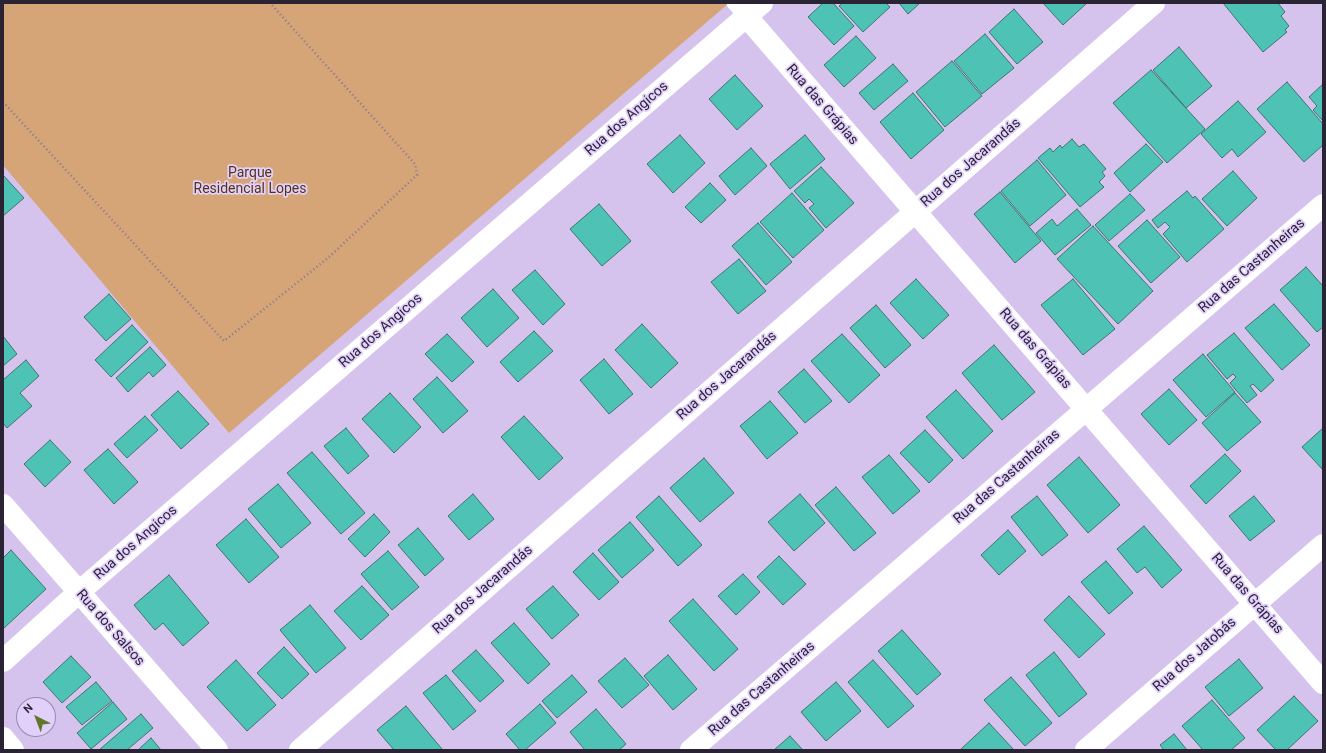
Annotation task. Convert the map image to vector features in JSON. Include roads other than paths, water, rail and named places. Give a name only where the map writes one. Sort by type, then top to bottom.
[{"type":"street","name":"Rua dos Jacarandás","points":[[300,750],[1154,3]]},
{"type":"street","name":"Rua das Grápias","points":[[747,7],[915,212],[1323,682]]},
{"type":"street","name":"Rua dos Angicos","points":[[3,661],[79,592],[747,7]]},
{"type":"street","name":"Rua das Castanheiras","points":[[691,750],[1323,205]]},
{"type":"street","name":"Rua dos Salsos","points":[[3,506],[217,750]]},
{"type":"street","name":"Rua dos Jatobás","points":[[1086,750],[1323,545]]},
{"type":"street","points":[[3,738],[13,750]]},
{"type":"park label","name":"Parque Residencial Lopes","points":[[250,182]]}]
